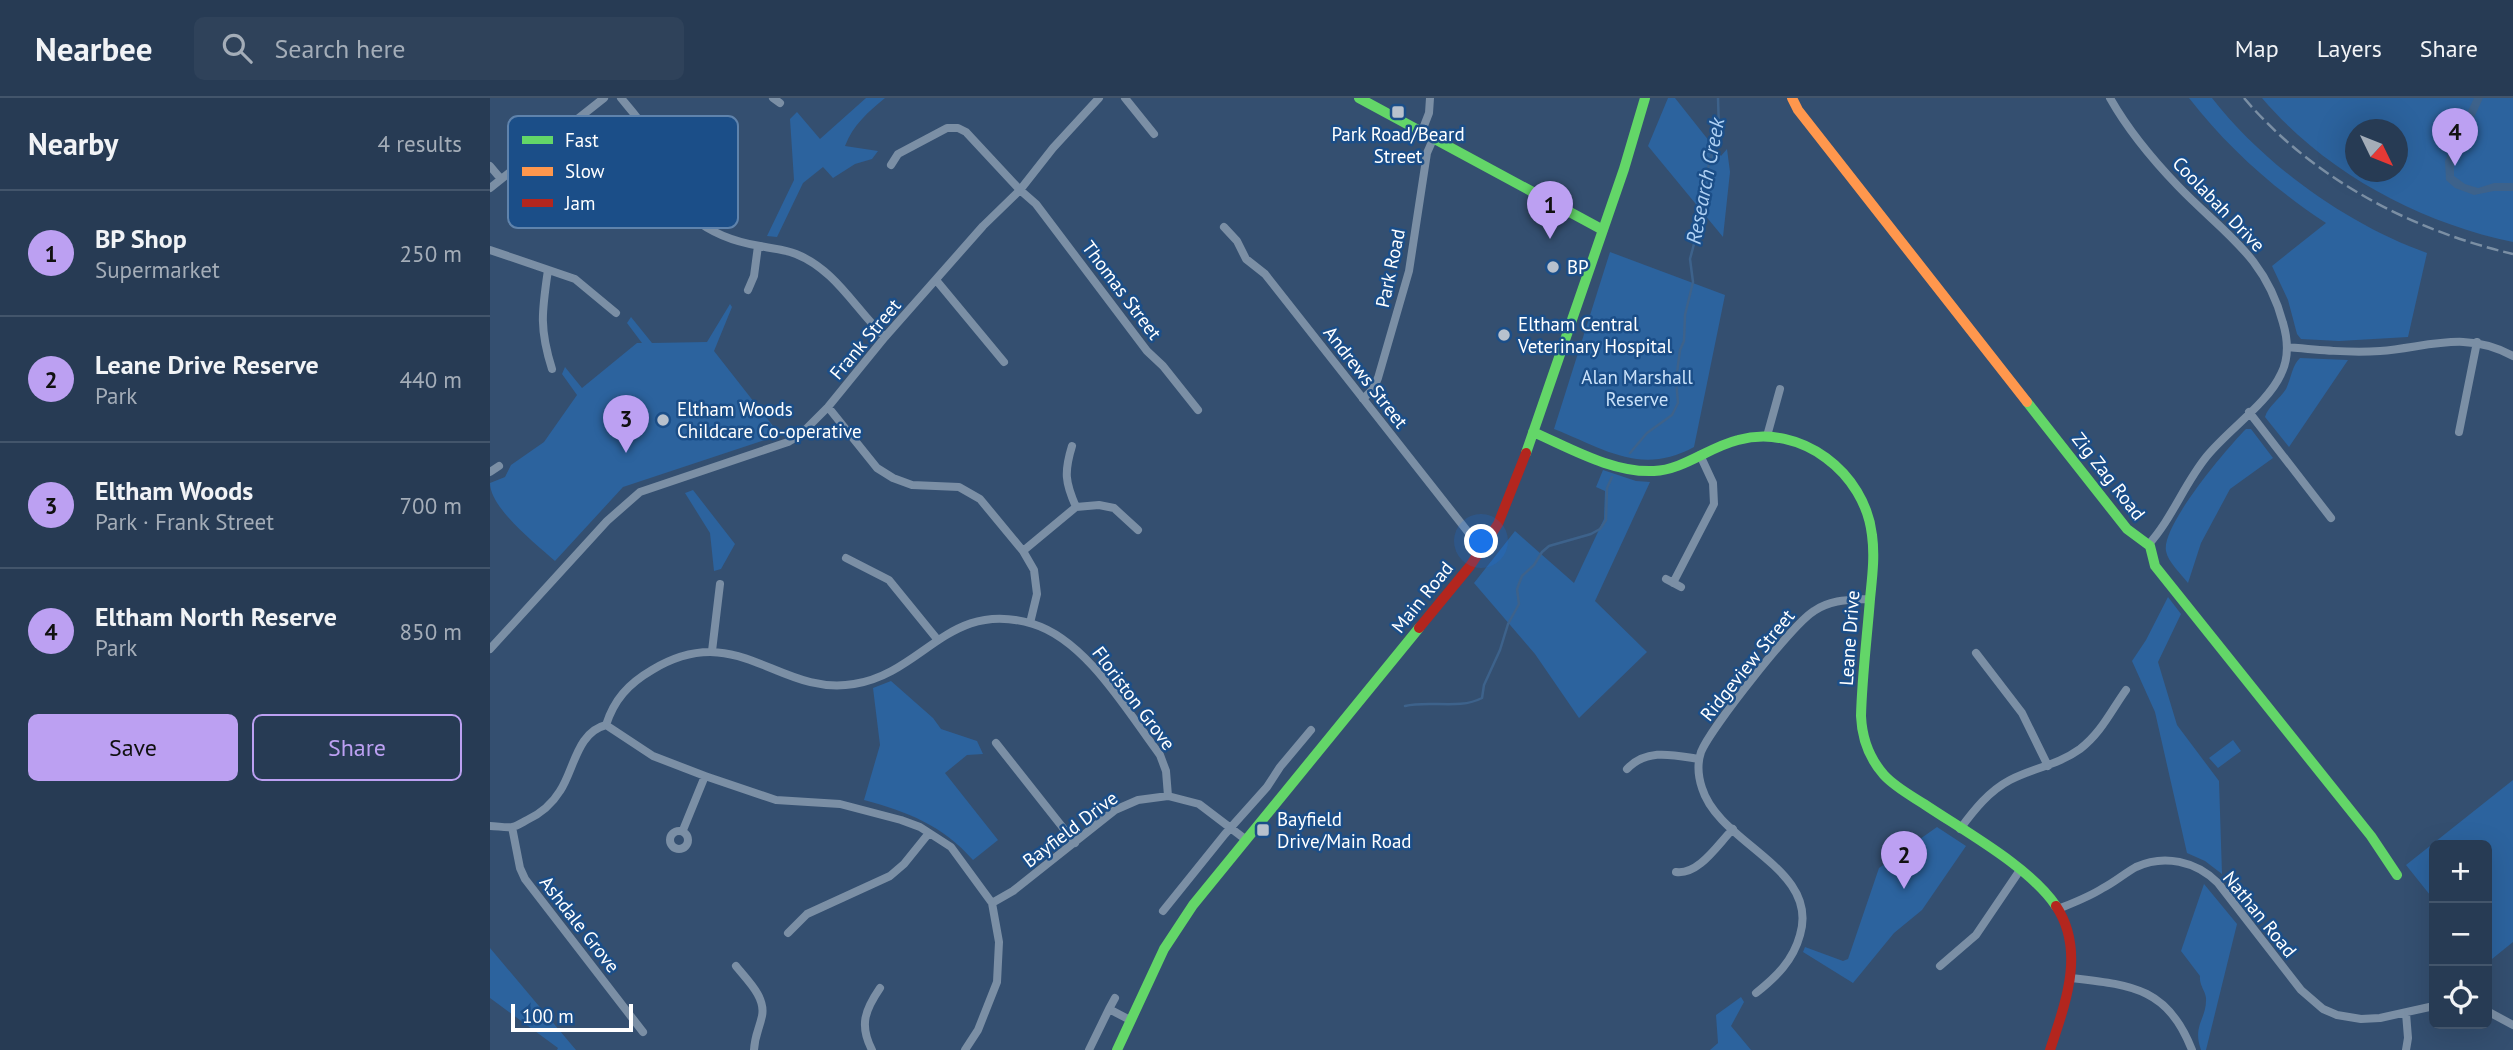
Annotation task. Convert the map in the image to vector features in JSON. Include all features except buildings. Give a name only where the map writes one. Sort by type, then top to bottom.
[{"type":"street","points":[[581,116],[604,98]]},
{"type":"street","points":[[621,98],[635,116]]},
{"type":"street","name":"Frank Street","points":[[492,643],[607,521],[640,492],[788,442],[802,434],[983,226],[1020,190],[1099,98]]},
{"type":"street","points":[[1125,98],[1154,134]]},
{"type":"street","points":[[1359,98],[1603,230]]},
{"type":"street","points":[[1422,131],[1429,113],[1430,98]]},
{"type":"street","name":"Main Road","points":[[1117,1050],[1160,957],[1178,926],[1245,839],[1485,545],[1508,502],[1603,230],[1645,98]]},
{"type":"street","name":"Zig Zag Road","points":[[1792,98],[1798,110],[2006,371],[2127,529],[2148,545],[2155,566],[2376,842],[2397,875]]},
{"type":"street","name":"Coolabah Drive","points":[[2110,98],[2165,172],[2238,242],[2255,262],[2278,305],[2287,347],[2283,369],[2277,382],[2198,467],[2159,532],[2148,545]]},
{"type":"street","name":"Thomas Street","points":[[891,165],[898,154],[947,128],[958,128],[966,132],[1036,204],[1147,351],[1199,410]]},
{"type":"street","name":"Park Road","points":[[1363,399],[1378,378],[1409,271],[1427,153],[1434,137]]},
{"type":"street","points":[[490,166],[501,179]]},
{"type":"street","points":[[490,188],[508,173]]},
{"type":"street","name":"Andrews Street","points":[[1224,227],[1237,242],[1246,259],[1265,274],[1468,532],[1485,545]]},
{"type":"street","points":[[707,228],[734,241],[797,254],[820,267],[837,282],[885,337]]},
{"type":"street","points":[[748,290],[754,276],[758,246]]},
{"type":"street","points":[[490,250],[575,279],[616,313]]},
{"type":"street","points":[[548,270],[541,322],[552,369]]},
{"type":"street","points":[[936,280],[1004,362]]},
{"type":"street","points":[[2287,347],[2368,351],[2450,341],[2477,342],[2513,356]]},
{"type":"street","points":[[2459,432],[2477,342]]},
{"type":"street","points":[[1767,436],[1780,389]]},
{"type":"street","points":[[828,407],[877,468],[893,478],[912,485],[959,487],[980,499],[1023,551],[1034,570],[1037,594],[1030,623]]},
{"type":"street","points":[[2249,412],[2331,517]]},
{"type":"street","name":"Leane Drive","points":[[1533,432],[1605,461],[1639,470],[1673,468],[1731,441],[1767,436],[1791,440],[1816,450],[1839,467],[1856,488],[1867,510],[1873,538],[1861,719],[1868,750],[1880,770],[1890,780],[2020,870],[2043,889],[2058,909],[2071,943],[2072,978],[2050,1050]]},
{"type":"street","points":[[1072,446],[1066,466],[1066,486],[1076,507]]},
{"type":"street","points":[[1673,583],[1714,504],[1713,483],[1700,455]]},
{"type":"street","points":[[490,472],[499,466]]},
{"type":"street","points":[[1023,551],[1076,507],[1098,505],[1114,508],[1138,530]]},
{"type":"street","points":[[846,558],[888,580],[937,639]]},
{"type":"street","points":[[712,651],[720,584]]},
{"type":"street","name":"Ridgeview Street","points":[[1699,759],[1715,727],[1807,616],[1833,602],[1870,599]]},
{"type":"street","name":"Floriston Grove","points":[[606,726],[612,706],[638,678],[669,660],[712,651],[744,656],[804,681],[853,685],[874,680],[901,667],[937,639],[971,622],[992,619],[1030,623],[1060,636],[1091,664],[1160,755],[1166,771],[1168,796]]},
{"type":"street","points":[[1976,653],[2022,713],[2048,766]]},
{"type":"street","points":[[1960,829],[1976,807],[1995,790],[2011,780],[2071,755],[2091,740],[2108,720],[2126,690]]},
{"type":"street","points":[[490,826],[512,827],[538,815],[551,804],[562,789],[577,754],[589,735],[595,728],[606,726],[653,756],[776,800],[840,804],[901,820],[929,833],[951,847],[992,903],[999,942],[997,982],[978,1030],[965,1050]]},
{"type":"street","points":[[1163,911],[1311,730]]},
{"type":"street","points":[[996,743],[1075,843]]},
{"type":"street","points":[[1627,769],[1648,756],[1671,755],[1699,759],[1704,795],[1713,809],[1790,883],[1799,896],[1803,909],[1802,929],[1791,957],[1775,977],[1756,993]]},
{"type":"street","points":[[683,830],[705,776]]},
{"type":"street","name":"Bayfield Drive","points":[[992,903],[1013,891],[1115,810],[1138,800],[1168,796],[1199,804],[1245,839]]},
{"type":"street","name":"Ashdale Grove","points":[[512,827],[525,879],[643,1032]]},
{"type":"street","points":[[1676,873],[1685,873],[1697,866],[1733,829]]},
{"type":"street","points":[[788,933],[807,914],[890,876],[904,864],[929,833]]},
{"type":"street","name":"Nathan Road","points":[[2058,909],[2095,893],[2147,863],[2169,860],[2185,863],[2204,872],[2218,883],[2293,980],[2317,1005],[2353,1019],[2380,1018],[2429,1007]]},
{"type":"street","points":[[1940,966],[1976,935],[2020,870]]},
{"type":"street","points":[[736,966],[761,999],[763,1013],[754,1036],[754,1050]]},
{"type":"street","points":[[2072,978],[2127,985],[2154,997],[2178,1020],[2192,1050]]},
{"type":"street","points":[[872,1050],[866,1040],[865,1019],[867,1007],[880,988]]},
{"type":"street","points":[[1089,1050],[1115,998]]},
{"type":"street","points":[[1109,1009],[1130,1020]]},
{"type":"street","points":[[2406,1013],[2406,1050]]},
{"type":"street","points":[[2492,1014],[2513,1025]]},
{"type":"green space","points":[[866,98],[885,98],[857,125],[845,146],[878,151],[872,159],[855,164],[833,178],[823,167],[803,183],[777,237],[767,236],[794,180],[790,119],[797,112],[820,139]]},
{"type":"green space","points":[[1668,98],[1675,98],[1721,156],[1727,149],[1730,172],[1723,237],[1648,146]]},
{"type":"green space","points":[[2189,98],[2212,98],[2256,147],[2309,190],[2367,226],[2427,253],[2408,337],[2339,341],[2301,339],[2297,334],[2288,300],[2272,266],[2326,223],[2252,166]]},
{"type":"green space","points":[[2262,98],[2513,98],[2513,242],[2443,221],[2408,207],[2363,182],[2408,182],[2408,119],[2345,119],[2345,172],[2314,149]]},
{"type":"green space","name":"Alan Marshall Reserve","points":[[1610,252],[1725,295],[1694,447],[1675,455],[1657,459],[1623,456],[1554,429]]},
{"type":"green space","points":[[730,304],[732,307],[714,351],[780,435],[623,487],[555,561],[506,514],[497,503],[490,483],[505,477],[511,465],[544,442],[577,395],[562,374],[565,367],[582,388],[637,343],[642,343],[627,323],[631,317],[652,343],[707,342]]},
{"type":"green space","points":[[2300,358],[2348,360],[2289,447],[2265,417],[2286,389],[2293,368]]},
{"type":"green space","points":[[2246,429],[2251,429],[2273,458],[2230,489],[2201,543],[2188,583],[2167,555],[2167,539],[2184,506]]},
{"type":"green space","points":[[1603,470],[1636,481],[1650,482],[1595,601],[1647,652],[1579,718],[1535,654],[1474,583],[1515,531],[1574,583],[1604,519],[1605,491],[1596,487]]},
{"type":"green space","points":[[693,490],[735,544],[721,569],[714,571],[710,533],[685,493]]},
{"type":"green space","points":[[2168,597],[2181,614],[2158,662],[2177,725],[2219,781],[2222,874],[2205,861],[2187,853],[2155,712],[2132,661]]},
{"type":"green space","points":[[891,681],[933,718],[941,729],[977,741],[983,754],[967,755],[945,773],[998,840],[973,860],[949,838],[923,821],[864,800],[880,745],[873,688]]},
{"type":"green space","points":[[2233,740],[2241,751],[2218,768],[2209,758]]},
{"type":"green space","points":[[2513,780],[2513,942],[2492,959],[2492,840],[2437,840]]},
{"type":"green space","points":[[1937,827],[1966,846],[1922,910],[1894,933],[1853,983],[1803,952],[1805,947],[1843,961],[1848,959],[1879,868]]},
{"type":"green space","points":[[2429,847],[2429,894],[2406,865]]},
{"type":"green space","points":[[2204,884],[2237,924],[2206,1050],[2201,1050],[2198,1034],[2206,998],[2200,976],[2181,951]]},
{"type":"green space","points":[[490,948],[576,1050],[557,1050],[558,1048],[490,998]]},
{"type":"green space","points":[[1741,997],[1744,1002],[1731,1026],[1751,1050],[1710,1050],[1718,1043],[1716,1015]]},
{"type":"shaded area","points":[[2474,98],[2483,98],[2454,162],[2454,176],[2465,184],[2478,188],[2494,183],[2513,183],[2513,191],[2474,195],[2455,188],[2446,180],[2445,161]]},
{"type":"waterway","name":"Research Creek","points":[[1630,453],[1647,433],[1672,415],[1678,403],[1676,380],[1680,350],[1684,341],[1685,315],[1693,282],[1690,259],[1703,210],[1702,189],[1719,129],[1718,98]]},
{"type":"waterway","name":"Research Creek","points":[[1405,706],[1464,703],[1482,698],[1484,685],[1508,624],[1519,604],[1517,589],[1522,576],[1549,546],[1600,529],[1606,520],[1607,488],[1612,477]]},
{"type":"railway","points":[[2244,98],[2271,127],[2301,153],[2366,197],[2438,231],[2513,254]]},
{"type":"traffic: fast","points":[[1359,98],[1603,230]]},
{"type":"traffic: fast","points":[[1526,453],[1624,169],[1645,98]]},
{"type":"traffic: fast","points":[[2027,402],[2127,529],[2150,546],[2155,566],[2371,836],[2397,875]]},
{"type":"traffic: fast","points":[[1533,432],[1607,464],[1638,471],[1675,467],[1738,440],[1762,437],[1785,439],[1806,446],[1843,473],[1867,512],[1873,543],[1861,716],[1870,755],[1893,783],[2013,864],[2030,877],[2056,906]]},
{"type":"traffic: fast","points":[[1117,1050],[1164,949],[1193,905],[1419,628]]},
{"type":"traffic: slow","points":[[1792,98],[1798,110],[2027,402]]},
{"type":"traffic: jam","points":[[1419,628],[1470,566],[1498,524],[1526,453]]},
{"type":"traffic: jam","points":[[2050,1050],[2066,996],[2071,959],[2065,923],[2056,906]]},
{"type":"place","name":"Park Road/Beard Street","points":[[1398,112]]},
{"type":"place","name":"Eltham North Reserve","points":[[2455,166]]},
{"type":"place","name":"BP Shop","points":[[1550,239]]},
{"type":"place","name":"BP","points":[[1553,267]]},
{"type":"place","name":"Eltham Central Veterinary Hospital","points":[[1504,335]]},
{"type":"place","name":"Eltham Woods Childcare Co-operative","points":[[663,420]]},
{"type":"place","name":"Eltham Woods","points":[[626,453]]},
{"type":"place","name":"Bayfield Drive/Main Road","points":[[1263,830]]},
{"type":"place","name":"Leane Drive Reserve","points":[[1904,889]]}]
